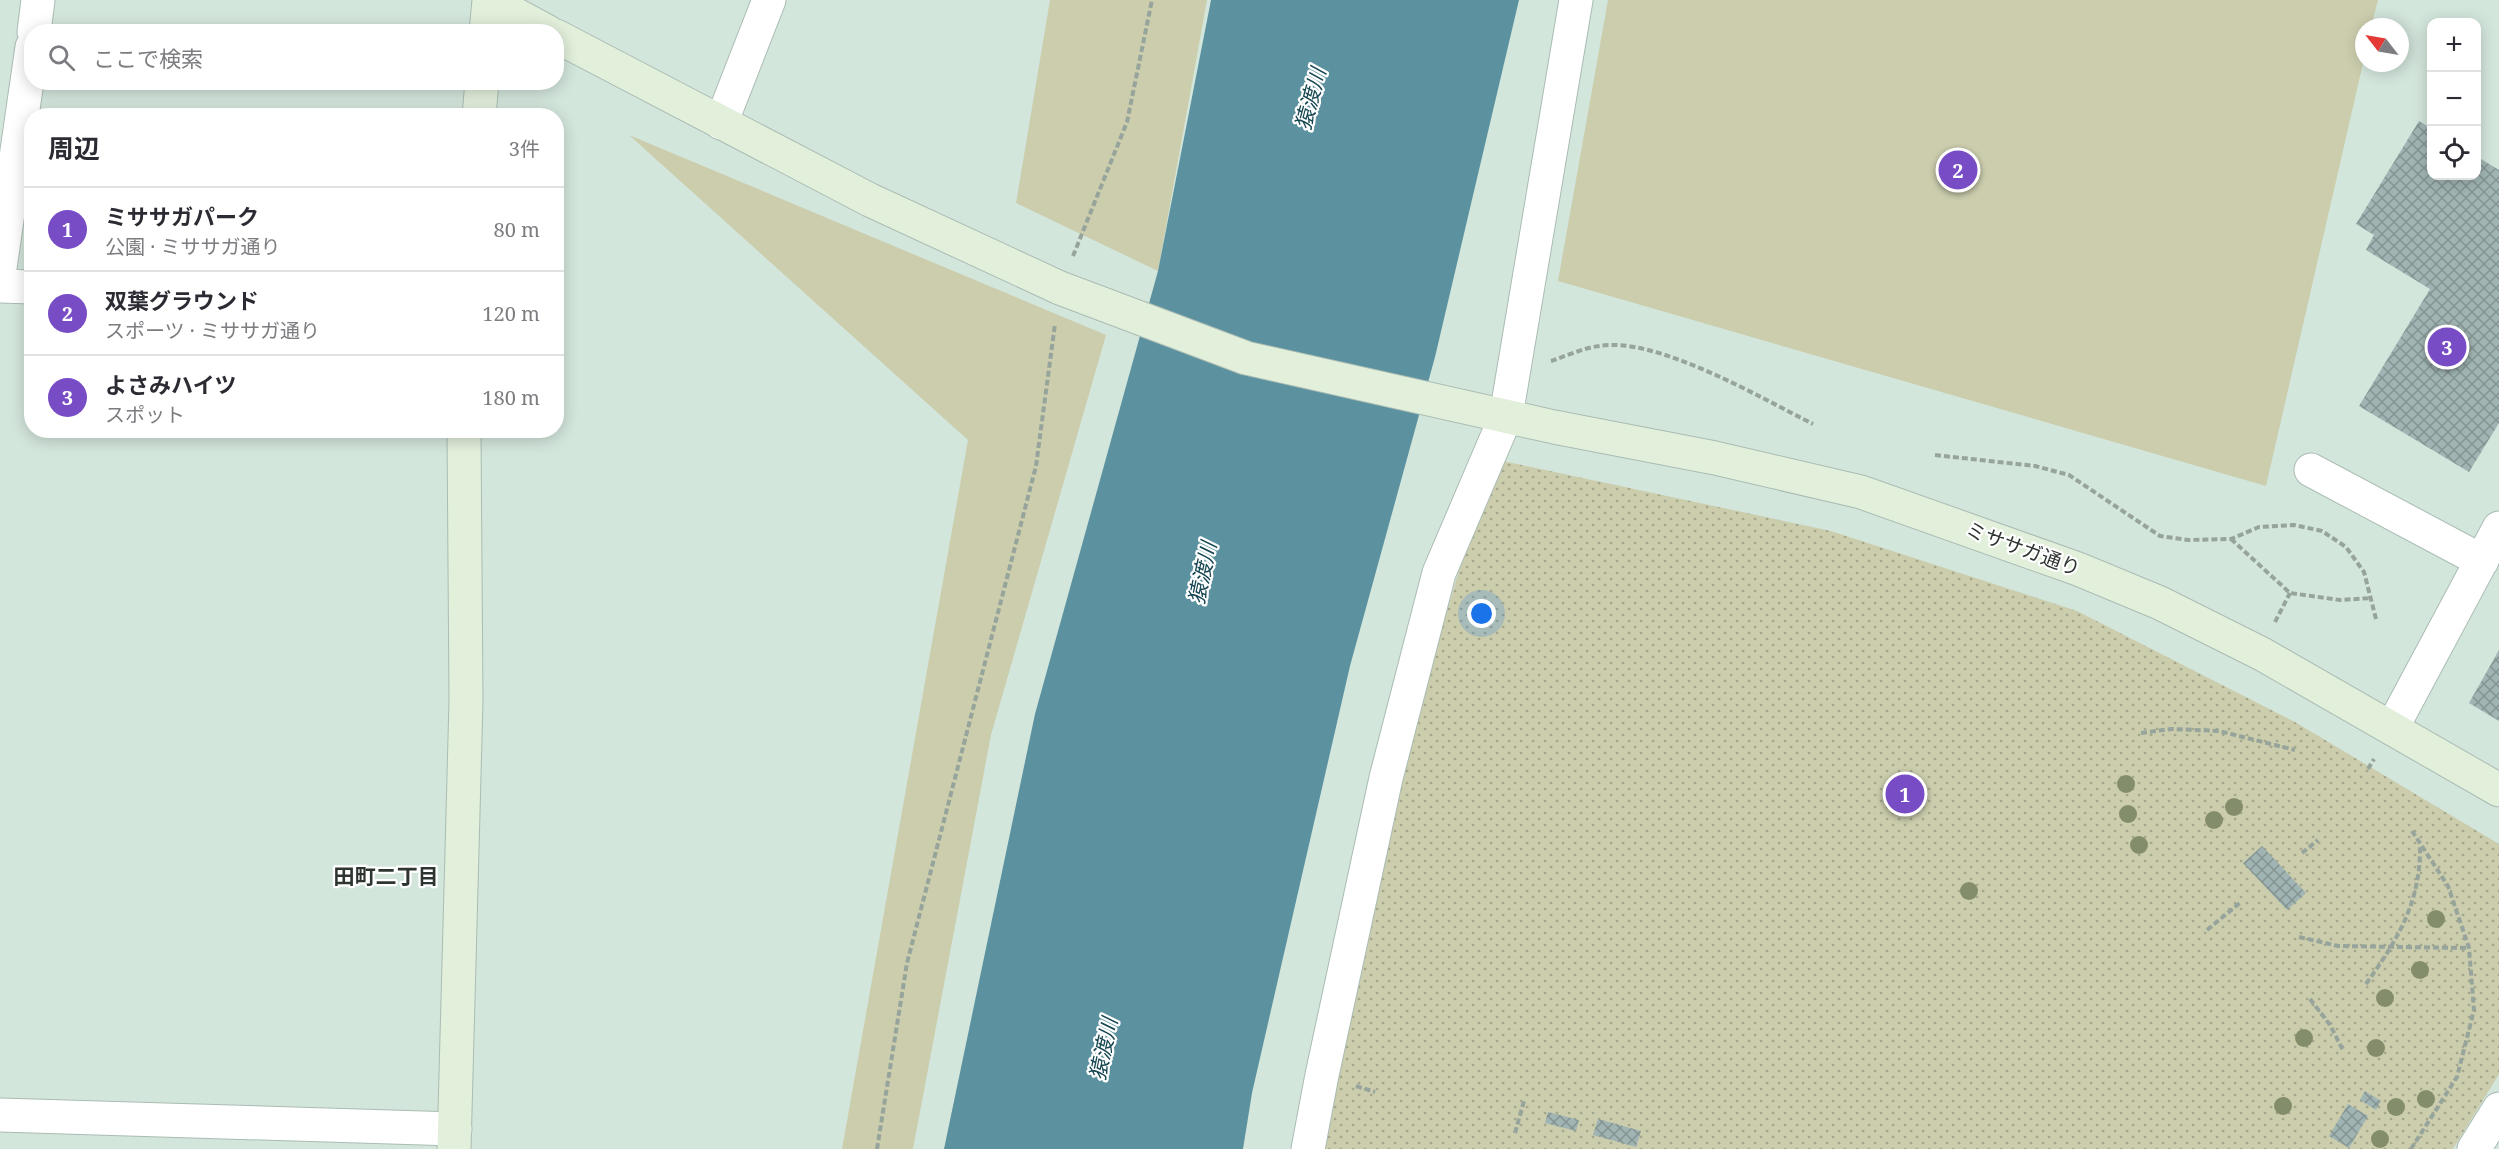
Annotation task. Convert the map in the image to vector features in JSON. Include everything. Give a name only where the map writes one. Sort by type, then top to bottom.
[{"type":"street","points":[[35,24],[38,0]]},
{"type":"street","points":[[487,24],[489,0],[534,24]]},
{"type":"street","points":[[721,123],[769,0]]},
{"type":"street","points":[[1308,1149],[1386,777],[1439,573],[1506,416],[1576,0]]},
{"type":"street","name":"ミササガ通り","points":[[564,40],[870,200],[1060,288],[1246,358],[1506,416],[1715,458],[1861,492],[2067,565],[2160,603],[2262,654],[2499,790]]},
{"type":"street","points":[[0,268],[26,90]]},
{"type":"street","points":[[480,108],[481,90]]},
{"type":"street","points":[[0,286],[24,287]]},
{"type":"street","points":[[0,1115],[454,1139],[466,701],[464,438]]},
{"type":"street","points":[[2311,470],[2482,561]]},
{"type":"street","points":[[2392,728],[2499,528]]},
{"type":"street","points":[[2474,1149],[2499,1109]]},
{"type":"path","points":[[877,1149],[907,963],[1036,466],[1060,288],[1127,122],[1152,0]]},
{"type":"path","points":[[1550,361],[1600,345],[1647,348],[1706,371],[1813,424]]},
{"type":"path","points":[[1935,455],[2035,466],[2068,475],[2160,536],[2188,540],[2231,539],[2259,527],[2294,525],[2322,531],[2346,547],[2364,572],[2376,619]]},
{"type":"path","points":[[2231,539],[2290,593],[2340,600],[2372,598]]},
{"type":"path","points":[[2275,623],[2290,593]]},
{"type":"path","points":[[2141,733],[2171,729],[2219,731],[2295,750]]},
{"type":"path","points":[[2411,1149],[2457,1077],[2474,1010],[2469,948],[2448,886],[2412,831]]},
{"type":"path","points":[[2302,853],[2318,840]]},
{"type":"path","points":[[2366,984],[2393,945],[2413,904],[2420,866],[2420,843]]},
{"type":"path","points":[[2207,930],[2241,902]]},
{"type":"path","points":[[2299,937],[2338,946],[2393,945],[2469,948]]},
{"type":"path","points":[[2310,999],[2330,1025],[2343,1050]]},
{"type":"path","points":[[1515,1133],[1524,1101]]},
{"type":"green space","points":[[1050,0],[1207,0],[1158,271],[1016,203]]},
{"type":"green space","points":[[1608,0],[2378,0],[2373,18],[2355,18],[2355,72],[2361,72],[2266,486],[1558,281]]},
{"type":"green space","points":[[629,135],[1106,335],[991,735],[913,1149],[842,1149],[968,440]]},
{"type":"green space","points":[[1503,461],[1831,531],[2077,611],[2295,722],[2499,844],[2499,1074],[2453,1149],[1322,1149],[1397,780],[1466,547]]},
{"type":"water","name":"猿渡川","points":[[1211,0],[1519,0],[1435,357],[1350,666],[1252,1093],[1243,1149],[944,1149],[1035,714],[1158,271]]},
{"type":"building","points":[[2419,121],[2427,126],[2427,180],[2481,180],[2481,159],[2499,170],[2499,423],[2469,472],[2359,406],[2430,289],[2366,250],[2374,235],[2356,224]]},
{"type":"building","points":[[2499,650],[2499,721],[2469,703]]},
{"type":"building","points":[[2262,846],[2306,893],[2287,910],[2243,863]]},
{"type":"building","points":[[2365,1091],[2381,1101],[2376,1110],[2360,1100]]},
{"type":"building","points":[[2348,1104],[2368,1116],[2349,1148],[2329,1136]]},
{"type":"building","points":[[1548,1112],[1579,1120],[1576,1131],[1545,1123]]},
{"type":"building","points":[[1598,1119],[1641,1131],[1636,1147],[1593,1135]]},
{"type":"place","name":"双葉グラウンド","points":[[1958,170]]},
{"type":"place","name":"よさみハイツ","points":[[2447,347]]},
{"type":"place","name":"ミササガパーク","points":[[1905,794]]},
{"type":"district","name":"田町二丁目","points":[[386,877]]}]
